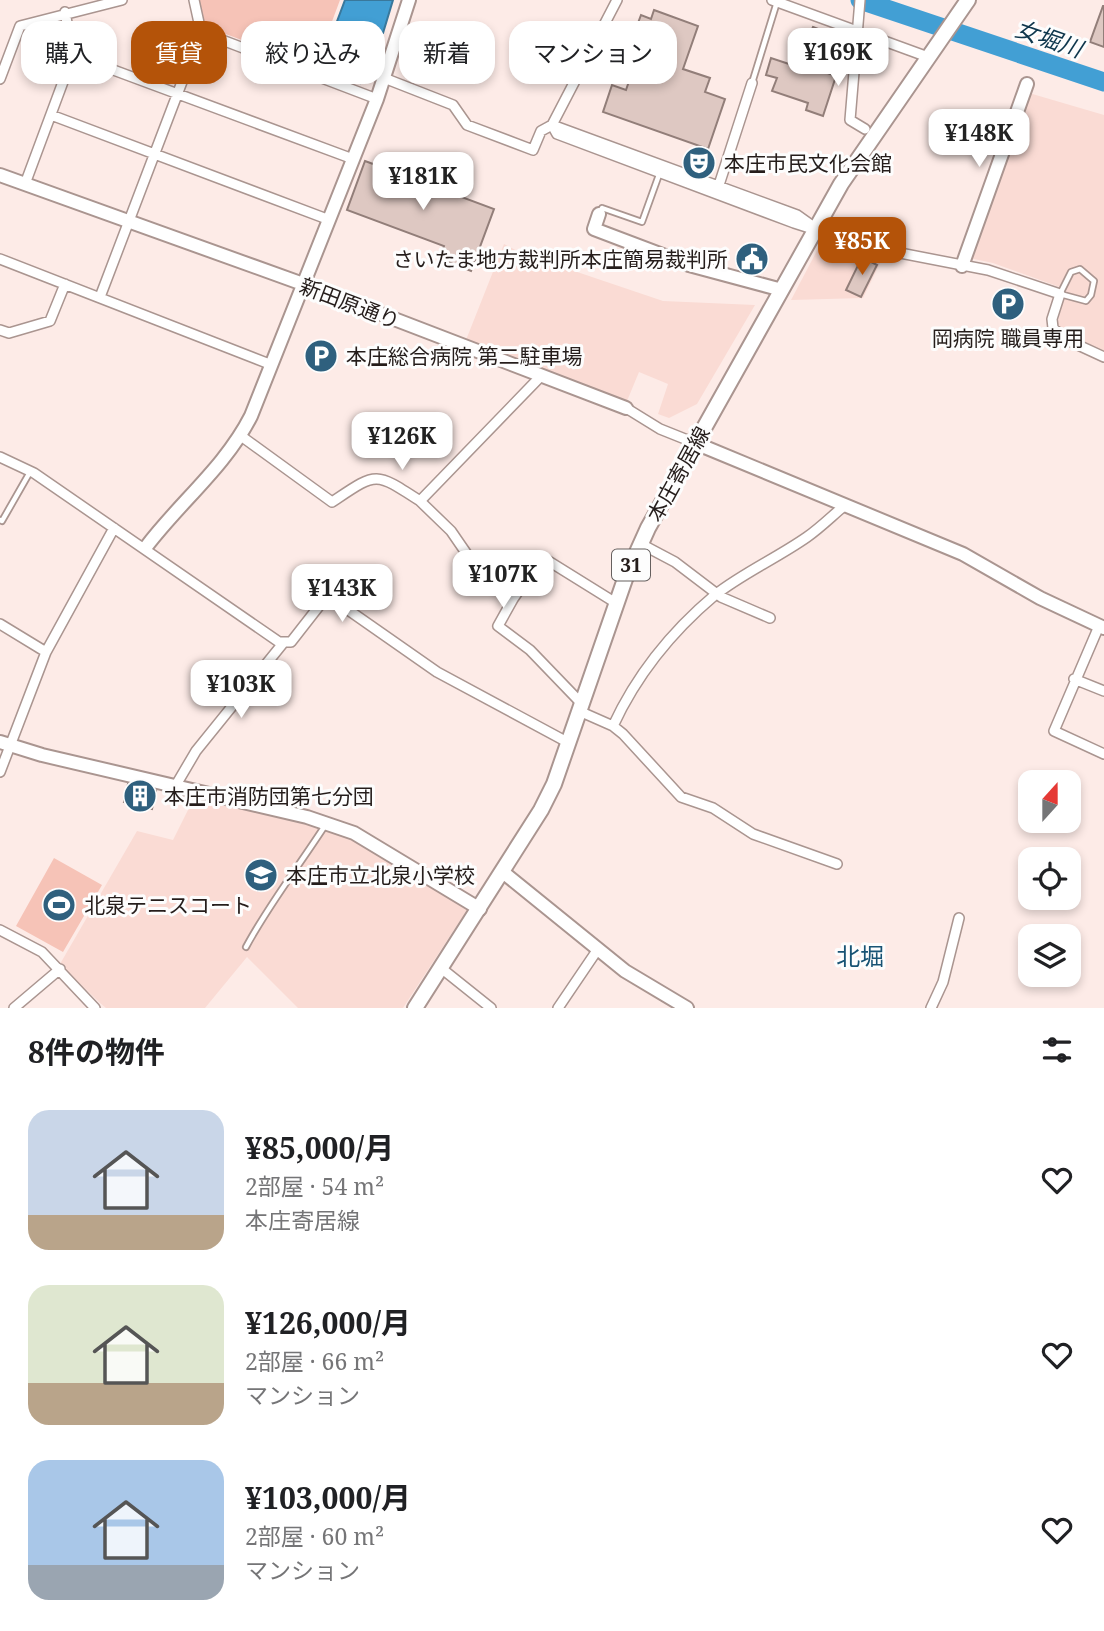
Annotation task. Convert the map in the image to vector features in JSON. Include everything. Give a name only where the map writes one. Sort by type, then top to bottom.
[{"type":"main road","name":"本庄寄居線","points":[[415,1008],[504,873],[541,810],[569,743],[617,603],[641,544],[695,443],[815,228],[964,5]]},
{"type":"street","points":[[0,79],[20,26],[65,12],[122,0]]},
{"type":"street","points":[[194,0],[199,21]]},
{"type":"street","points":[[385,75],[409,0]]},
{"type":"street","points":[[385,78],[453,105],[467,125],[533,150],[541,131],[552,125],[617,0]]},
{"type":"street","points":[[860,0],[850,120],[865,129]]},
{"type":"street","points":[[774,1],[859,28],[929,55]]},
{"type":"street","points":[[65,12],[67,21]]},
{"type":"street","points":[[227,42],[377,99]]},
{"type":"street","points":[[117,71],[353,159]]},
{"type":"street","points":[[717,189],[752,83]]},
{"type":"street","points":[[25,184],[63,84]]},
{"type":"street","points":[[100,297],[181,84]]},
{"type":"street","points":[[146,547],[165,522],[226,457],[241,436],[272,365],[382,84]]},
{"type":"street","points":[[962,266],[1027,84]]},
{"type":"street","points":[[51,116],[327,219]]},
{"type":"street","points":[[552,125],[717,189],[797,215],[815,228],[869,247],[988,270],[1060,294],[1052,318],[1053,328],[1065,339],[1104,357]]},
{"type":"street","name":"新田原通り","points":[[0,175],[303,284],[626,408],[660,429],[695,443]]},
{"type":"street","points":[[599,215],[594,229],[689,265],[782,290]]},
{"type":"street","points":[[0,259],[272,365]]},
{"type":"street","points":[[0,330],[9,334],[50,321],[65,284]]},
{"type":"street","points":[[420,501],[541,376]]},
{"type":"street","points":[[241,436],[332,502],[366,479],[386,479],[420,501],[451,531],[473,563],[513,599]]},
{"type":"street","points":[[695,443],[963,554],[1040,598],[1101,627],[1074,679],[1054,731],[1104,754]]},
{"type":"street","points":[[0,457],[30,472],[146,547],[279,642],[290,642],[323,601],[334,600],[437,672],[569,743]]},
{"type":"street","points":[[613,726],[630,690],[652,658],[717,594],[808,536],[844,506]]},
{"type":"street","points":[[0,772],[5,744],[47,652],[114,527]]},
{"type":"street","points":[[641,544],[675,562],[717,594],[770,618]]},
{"type":"street","points":[[617,603],[542,557],[498,626],[530,650],[581,708],[613,726],[644,755],[681,797],[713,808],[753,834],[836,864]]},
{"type":"street","points":[[0,624],[47,652]]},
{"type":"street","points":[[176,785],[196,751],[284,642]]},
{"type":"street","points":[[1074,679],[1104,691]]},
{"type":"street","points":[[5,744],[326,824],[354,834],[480,909]]},
{"type":"street","points":[[504,873],[625,971],[687,1008]]},
{"type":"street","points":[[931,1008],[943,982],[959,918]]},
{"type":"street","points":[[0,930],[43,952],[95,1008]]},
{"type":"street","points":[[558,1008],[598,950]]},
{"type":"street","points":[[441,968],[491,1008]]},
{"type":"street","points":[[14,1008],[60,969]]},
{"type":"lane","points":[[752,83],[774,1]]},
{"type":"lane","points":[[599,215],[602,208],[642,222],[661,168]]},
{"type":"lane","points":[[1080,269],[1094,281],[1091,295],[1086,302],[1060,294],[1071,272],[1080,269]]},
{"type":"lane","points":[[0,520],[2,521],[30,472]]},
{"type":"lane","points":[[246,947],[268,906],[293,876],[326,824]]},
{"type":"shaded area","points":[[198,0],[340,0],[332,21],[241,21],[241,40],[227,34],[227,21],[203,21]]},
{"type":"shaded area","points":[[1029,93],[1104,115],[1104,352],[1064,333],[1057,326],[1065,289],[993,263],[969,258]]},
{"type":"shaded area","points":[[821,243],[882,259],[863,298],[791,300]]},
{"type":"shaded area","points":[[504,244],[521,253],[663,301],[755,305],[697,404],[669,418],[658,414],[668,384],[639,372],[627,401],[466,340]]},
{"type":"shaded area","name":"本庄市立北泉小学校","points":[[178,792],[303,822],[350,837],[467,910],[403,1008],[298,1008],[247,957],[205,1008],[106,1008],[60,964],[137,831],[173,840],[189,808]]},
{"type":"shaded area","name":"北泉テニスコート","points":[[54,858],[102,885],[63,952],[16,926]]},
{"type":"water","points":[[345,0],[393,0],[385,26],[385,21],[337,21]]},
{"type":"building","points":[[1104,6],[1104,47],[1090,42]]},
{"type":"building","name":"本庄市民文化会館","points":[[654,10],[698,26],[683,69],[710,78],[705,92],[725,99],[708,149],[603,112],[612,85],[626,90],[628,84],[677,84],[677,21],[639,21],[641,15],[651,19]]},
{"type":"building","points":[[813,27],[834,35],[825,72],[836,76],[823,116],[806,110],[808,103],[772,91],[777,78],[766,75],[771,58],[795,66]]},
{"type":"building","points":[[365,161],[494,209],[471,271],[440,259],[444,246],[347,210]]},
{"type":"building","points":[[862,257],[877,265],[861,297],[846,290]]},
{"type":"building","name":"本庄市消防団第七分団","points":[[128,784],[156,791],[152,809],[124,802]]},
{"type":"waterway","name":"女堀川","points":[[860,0],[1104,82]]},
{"type":"place","name":"本庄市民文化会館","points":[[699,163]]},
{"type":"place","name":"さいたま地方裁判所本庄簡易裁判所","points":[[752,259]]},
{"type":"place","name":"岡病院 職員専用","points":[[1008,304]]},
{"type":"place","name":"本庄総合病院 第二駐車場","points":[[321,356]]},
{"type":"place","name":"本庄市消防団第七分団","points":[[140,796]]},
{"type":"place","name":"本庄市立北泉小学校","points":[[261,875]]},
{"type":"place","name":"北泉テニスコート","points":[[59,905]]},
{"type":"district","name":"北堀","points":[[860,955]]}]
